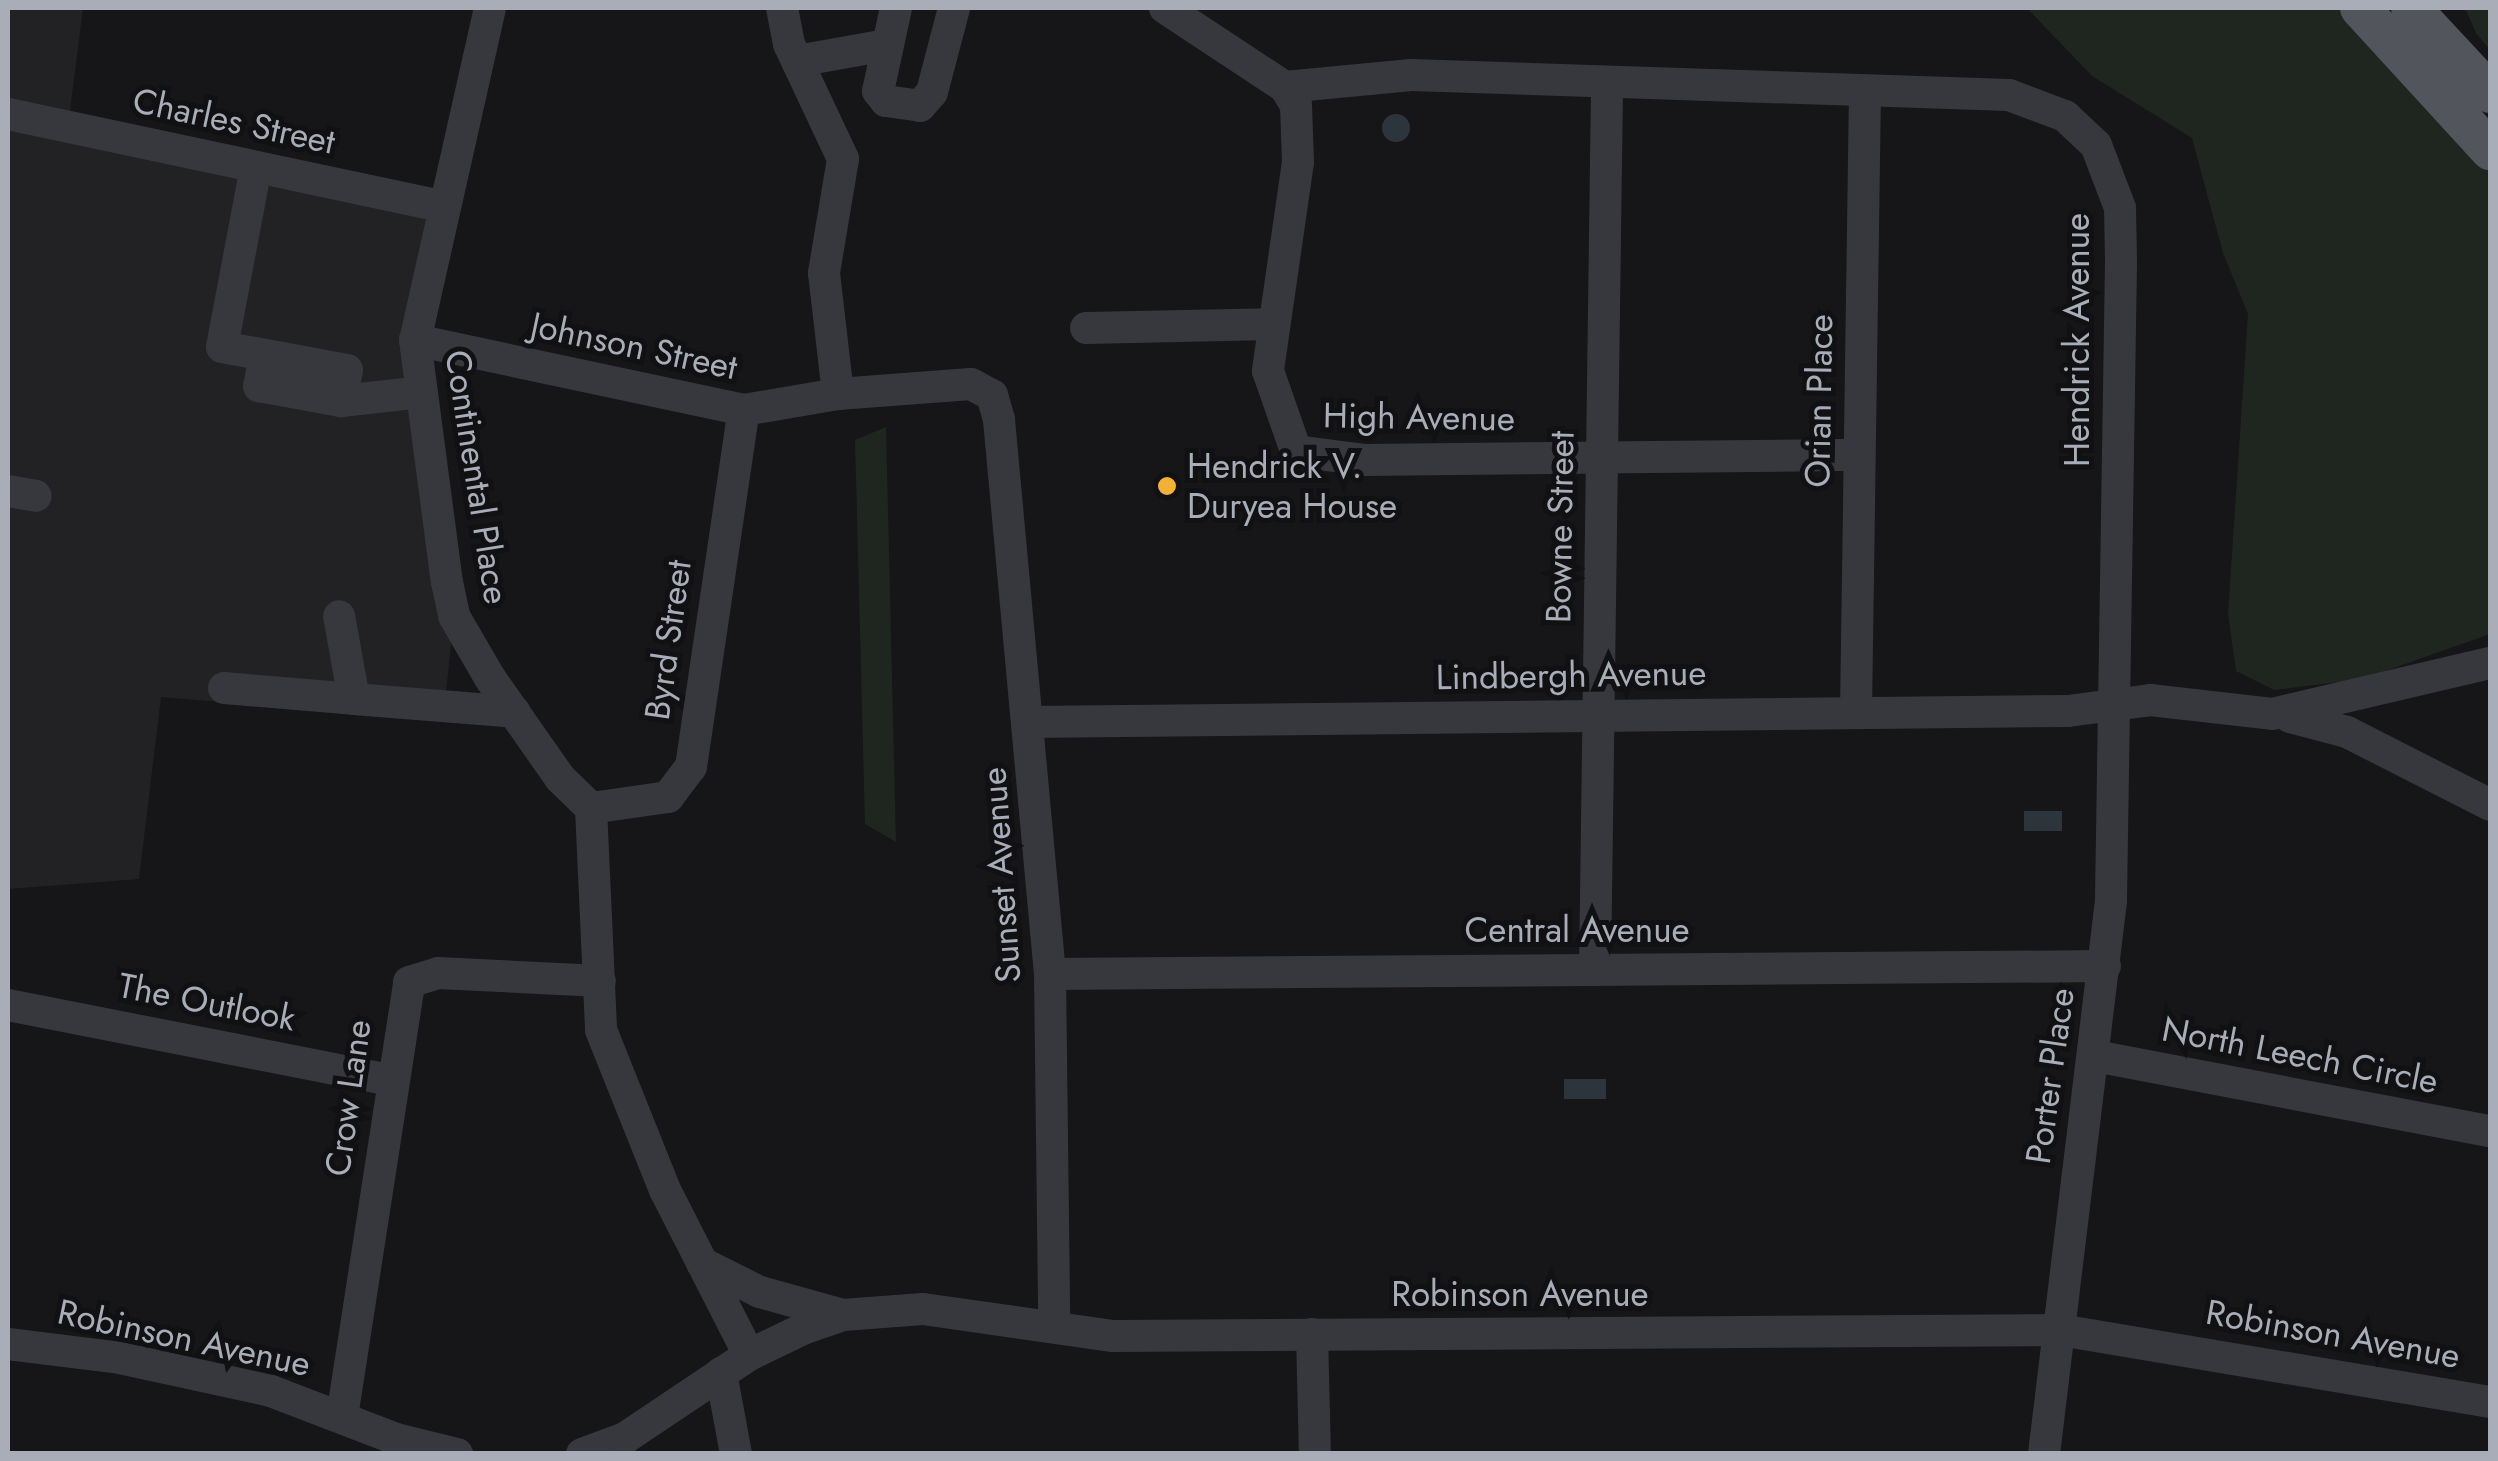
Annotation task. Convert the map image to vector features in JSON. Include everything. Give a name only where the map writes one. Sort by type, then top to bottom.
[{"type":"main road","points":[[2360,8],[2490,150]]},
{"type":"main road","points":[[2411,8],[2487,89]]},
{"type":"main road","points":[[2454,8],[2487,89]]},
{"type":"street","name":"Continental Place","points":[[490,8],[415,340],[454,616],[560,778],[591,808]]},
{"type":"street","points":[[782,8],[797,62],[843,158],[824,273],[838,394]]},
{"type":"street","points":[[896,8],[878,90],[886,101],[920,106],[932,92],[954,8]]},
{"type":"street","points":[[1165,8],[1285,87]]},
{"type":"street","points":[[797,62],[887,45]]},
{"type":"street","name":"Hendrick Avenue","points":[[1285,87],[1411,75],[2009,94],[2038,101],[2081,129],[2112,174],[2121,262],[2113,707]]},
{"type":"street","name":"Bowne Street","points":[[1594,970],[1606,84]]},
{"type":"street","name":"High Avenue","points":[[1285,87],[1296,105],[1298,162],[1271,324],[1268,371],[1282,422],[1296,451],[1311,458],[1858,455]]},
{"type":"street","name":"Orian Place","points":[[1856,712],[1864,91]]},
{"type":"street","name":"Charles Street","points":[[8,114],[444,207]]},
{"type":"street","points":[[256,167],[222,347],[346,370],[341,401],[422,392]]},
{"type":"street","points":[[1086,328],[1271,324]]},
{"type":"street","name":"Johnson Street","points":[[415,340],[744,410],[838,394],[971,384],[992,395],[1000,420]]},
{"type":"street","name":"Byrd Street","points":[[591,808],[668,797],[691,766],[744,410]]},
{"type":"street","name":"Sunset Avenue","points":[[1000,420],[1050,974],[1054,1326]]},
{"type":"street","points":[[339,616],[354,699]]},
{"type":"street","points":[[2272,714],[2490,664]]},
{"type":"street","points":[[224,688],[514,712]]},
{"type":"street","points":[[2113,707],[2164,701],[2272,714],[2346,732],[2490,805]]},
{"type":"street","name":"Lindbergh Avenue","points":[[1030,722],[2113,707]]},
{"type":"street","name":"Porter Place","points":[[2044,1454],[2105,966],[2113,707]]},
{"type":"street","points":[[591,808],[601,1030],[623,1090],[702,1263],[749,1354]]},
{"type":"street","name":"Central Avenue","points":[[1050,974],[2105,966]]},
{"type":"street","name":"Crow Lane","points":[[342,1417],[402,998],[422,974],[600,981]]},
{"type":"street","name":"The Outlook","points":[[8,1006],[391,1080]]},
{"type":"street","name":"North Leech Circle","points":[[2094,1056],[2490,1131]]},
{"type":"street","points":[[702,1263],[760,1292],[843,1315]]},
{"type":"street","name":"Robinson Avenue","points":[[582,1454],[625,1438],[749,1354],[843,1315],[923,1309],[1113,1336],[2060,1330],[2490,1402]]},
{"type":"street","points":[[1312,1334],[1315,1454]]},
{"type":"street","name":"Robinson Avenue","points":[[8,1344],[120,1358],[271,1392],[457,1454]]},
{"type":"street","points":[[721,1373],[736,1454]]},
{"type":"shaded area","points":[[8,8],[83,8],[68,127],[444,207],[415,340],[454,616],[443,721],[161,697],[139,879],[8,889]]},
{"type":"shaded area","points":[[2027,8],[2348,8],[2490,164],[2490,634],[2363,679],[2274,690],[2236,671],[2228,614],[2248,314],[2223,253],[2192,138],[2092,76]]},
{"type":"shaded area","points":[[2465,8],[2490,8],[2490,50],[2476,33]]},
{"type":"shaded area","points":[[1396,114],[1406,118],[1410,128],[1406,138],[1396,142],[1386,138],[1382,128],[1386,118]]},
{"type":"shaded area","points":[[886,427],[896,842],[865,824],[855,440]]},
{"type":"shaded area","points":[[2024,811],[2062,811],[2062,831],[2024,831]]},
{"type":"shaded area","points":[[1564,1079],[1606,1079],[1606,1099],[1564,1099]]},
{"type":"place","name":"Hendrick V. Duryea House","points":[[1167,486]]}]
